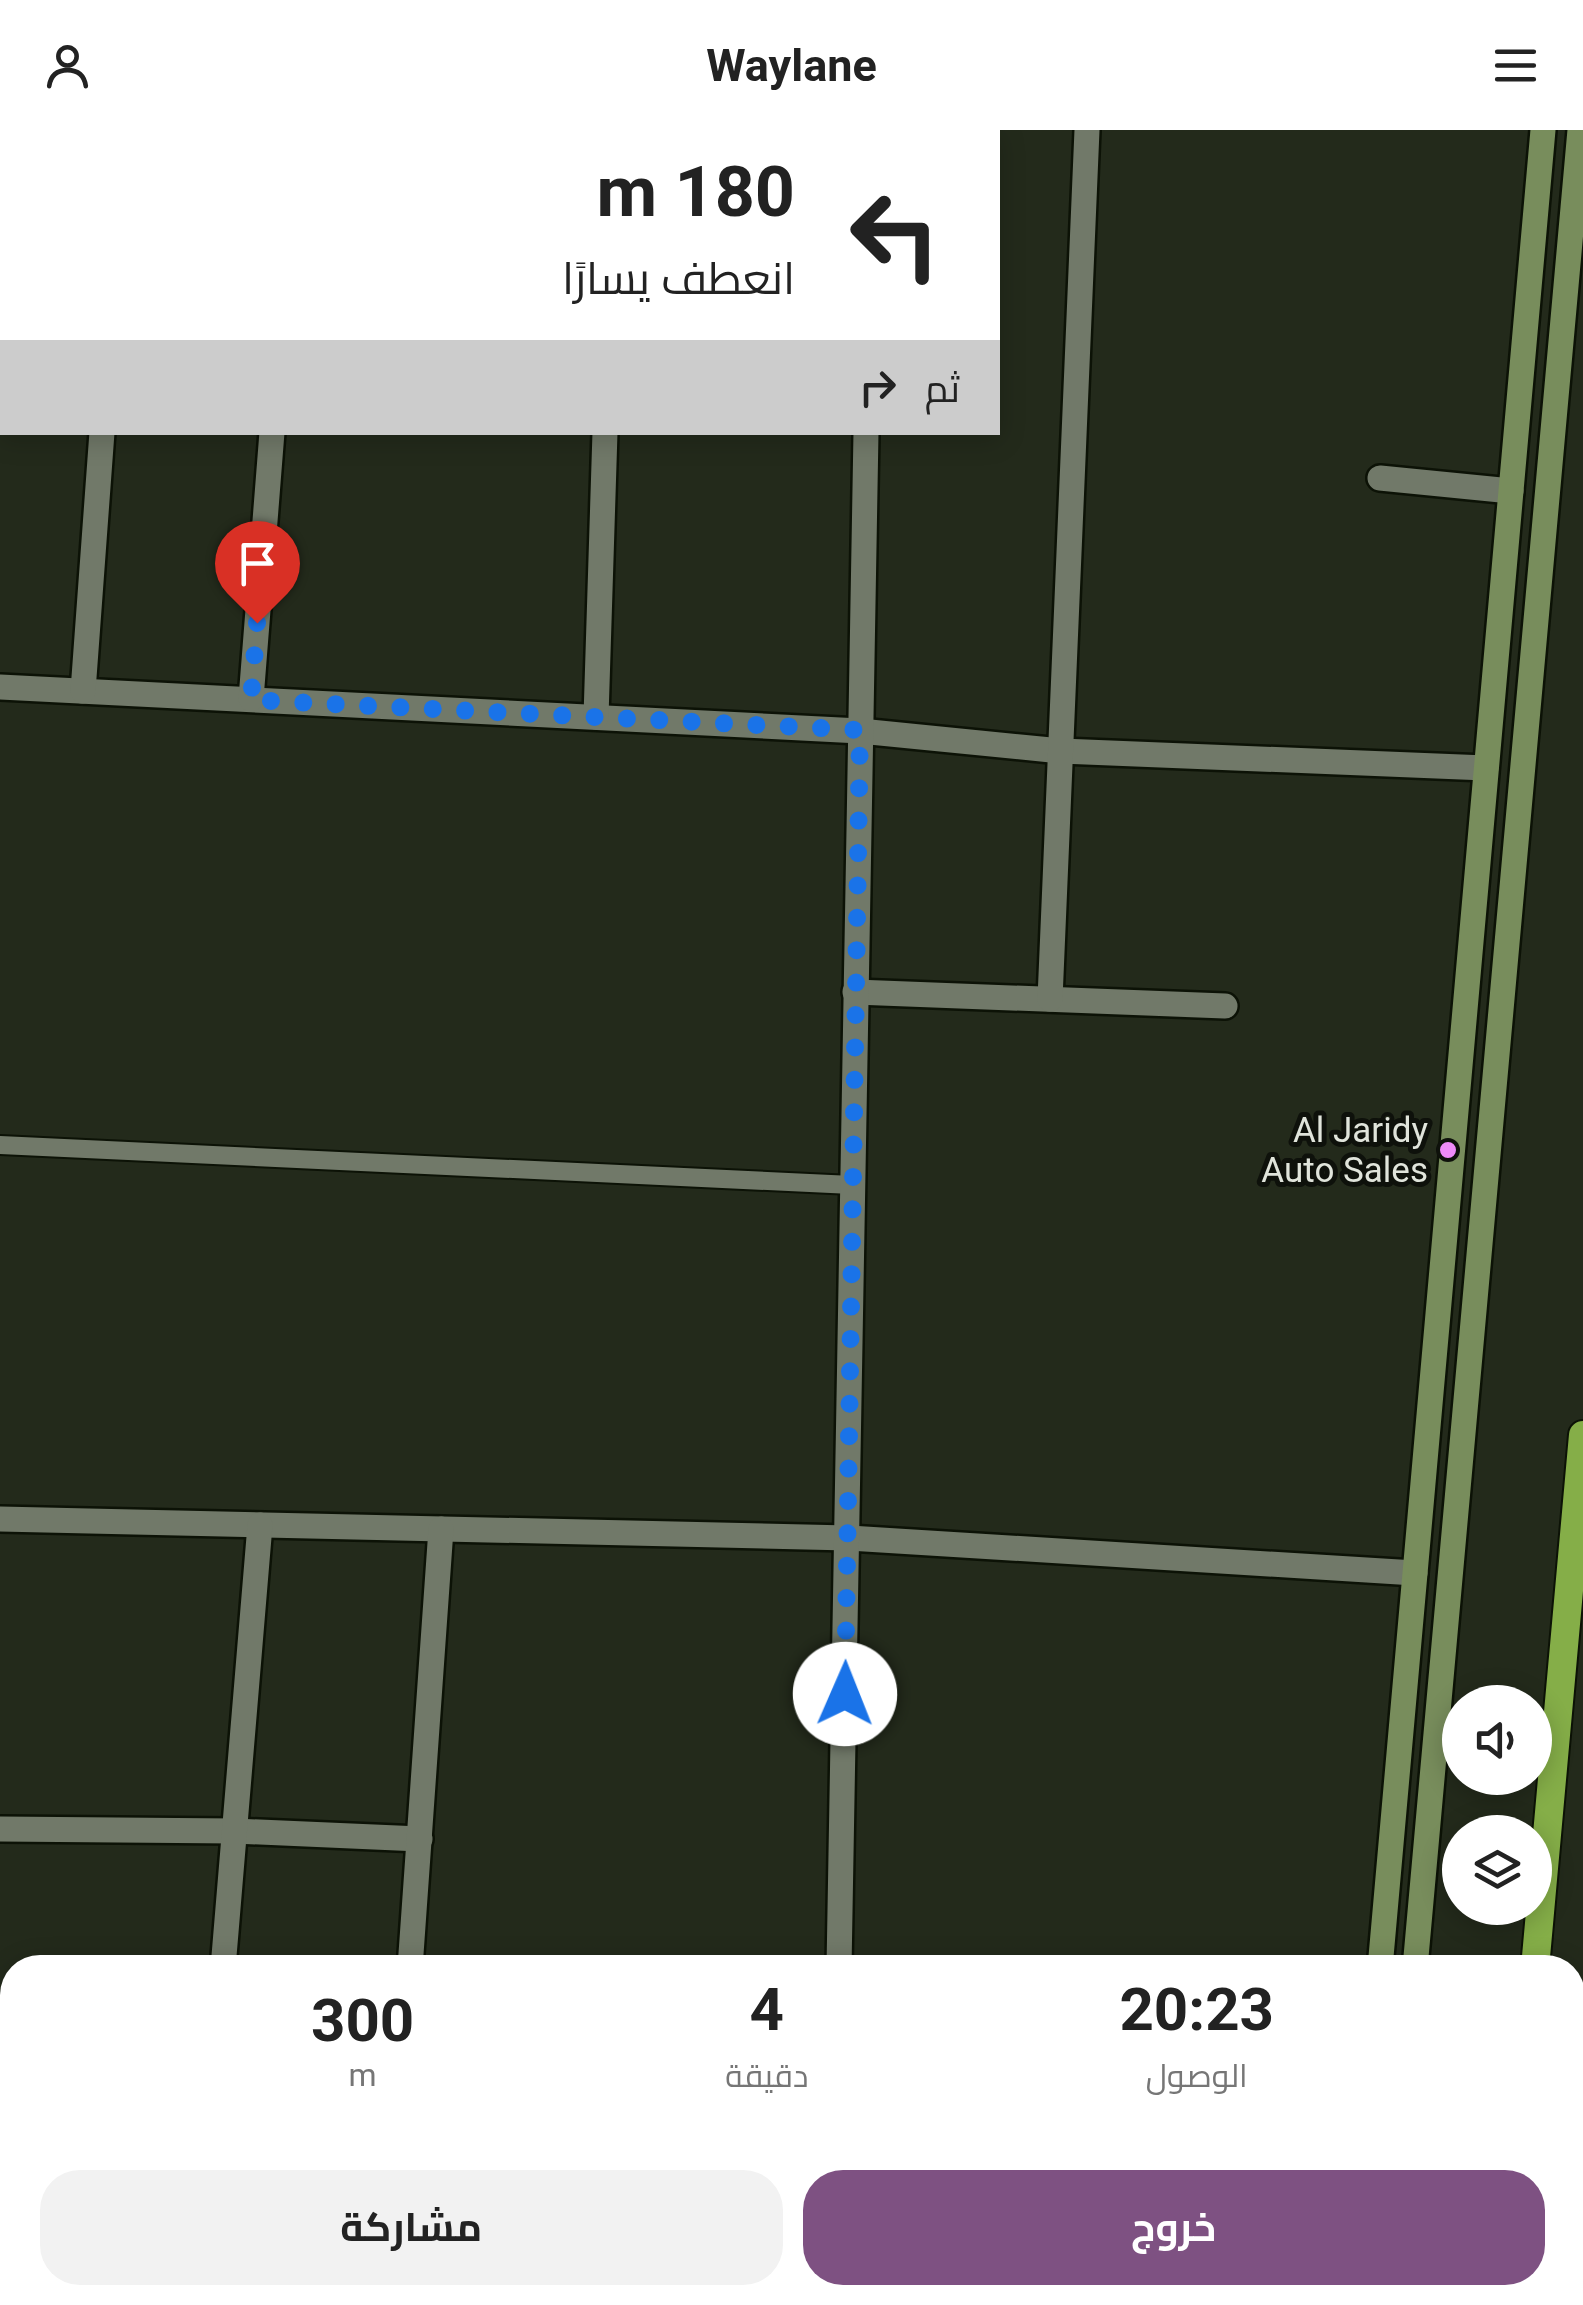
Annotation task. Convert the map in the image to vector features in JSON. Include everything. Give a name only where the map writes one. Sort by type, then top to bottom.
[{"type":"highway","points":[[1536,1955],[1583,1435]]},
{"type":"main road","points":[[1381,1955],[1543,130]]},
{"type":"main road","points":[[1416,1955],[1580,130]]},
{"type":"street","points":[[1050,999],[1087,130]]},
{"type":"street","points":[[83,691],[102,435]]},
{"type":"street","points":[[251,700],[272,435]]},
{"type":"street","points":[[596,717],[605,435]]},
{"type":"street","points":[[839,1955],[866,435]]},
{"type":"street","points":[[1380,478],[1511,491]]},
{"type":"street","points":[[0,687],[860,730],[1061,751],[1486,768]]},
{"type":"street","points":[[855,992],[1225,1006]]},
{"type":"street","points":[[0,1519],[849,1538],[1415,1573]]},
{"type":"street","points":[[224,1955],[260,1525]]},
{"type":"street","points":[[411,1955],[441,1529]]},
{"type":"street","points":[[0,1830],[420,1838]]},
{"type":"lane","points":[[0,1145],[852,1185]]},
{"type":"place","name":"Al Jaridy Auto Sales","points":[[1448,1150]]},
{"type":"route","points":[[257,623],[251,700],[860,730],[845,1694]]}]
